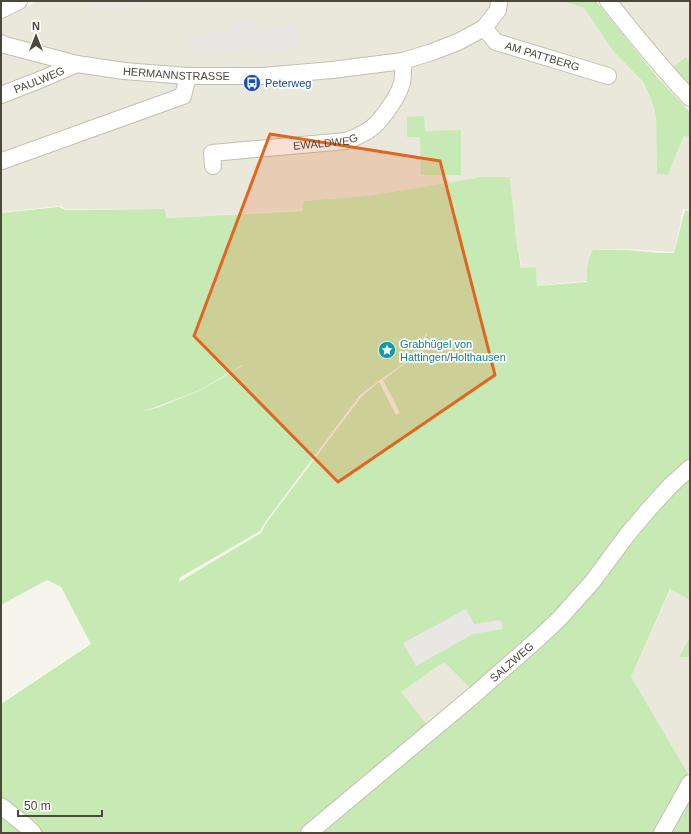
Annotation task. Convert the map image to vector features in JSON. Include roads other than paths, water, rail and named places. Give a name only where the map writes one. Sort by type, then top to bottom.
[{"type":"street","points":[[1,10],[19,1]]},
{"type":"street","name":"HERMANNSTRASSE","points":[[1,43],[77,64],[124,71],[188,76],[263,76],[332,70],[403,61],[432,52],[458,42],[484,28],[498,10],[499,1]]},
{"type":"street","points":[[608,1],[653,57],[690,98]]},
{"type":"street","name":"AM PATTBERG","points":[[484,28],[496,42],[608,76]]},
{"type":"street","name":"EWALDWEG","points":[[213,166],[212,153],[346,141],[361,136],[375,126],[396,97],[402,85],[403,61]]},
{"type":"street","name":"PAULWEG","points":[[1,95],[77,64]]},
{"type":"street","points":[[2,161],[183,96],[188,76]]},
{"type":"street","name":"SALZWEG","points":[[309,833],[474,695],[560,618],[593,580],[649,509],[671,484],[690,468]]},
{"type":"street","points":[[662,833],[690,783]]},
{"type":"street","points":[[1,806],[25,824],[33,833]]},
{"type":"place","name":"Peterweg","points":[[252,83]]},
{"type":"place","name":"Grabhügel von Hattingen/Holthausen","points":[[387,350]]}]
